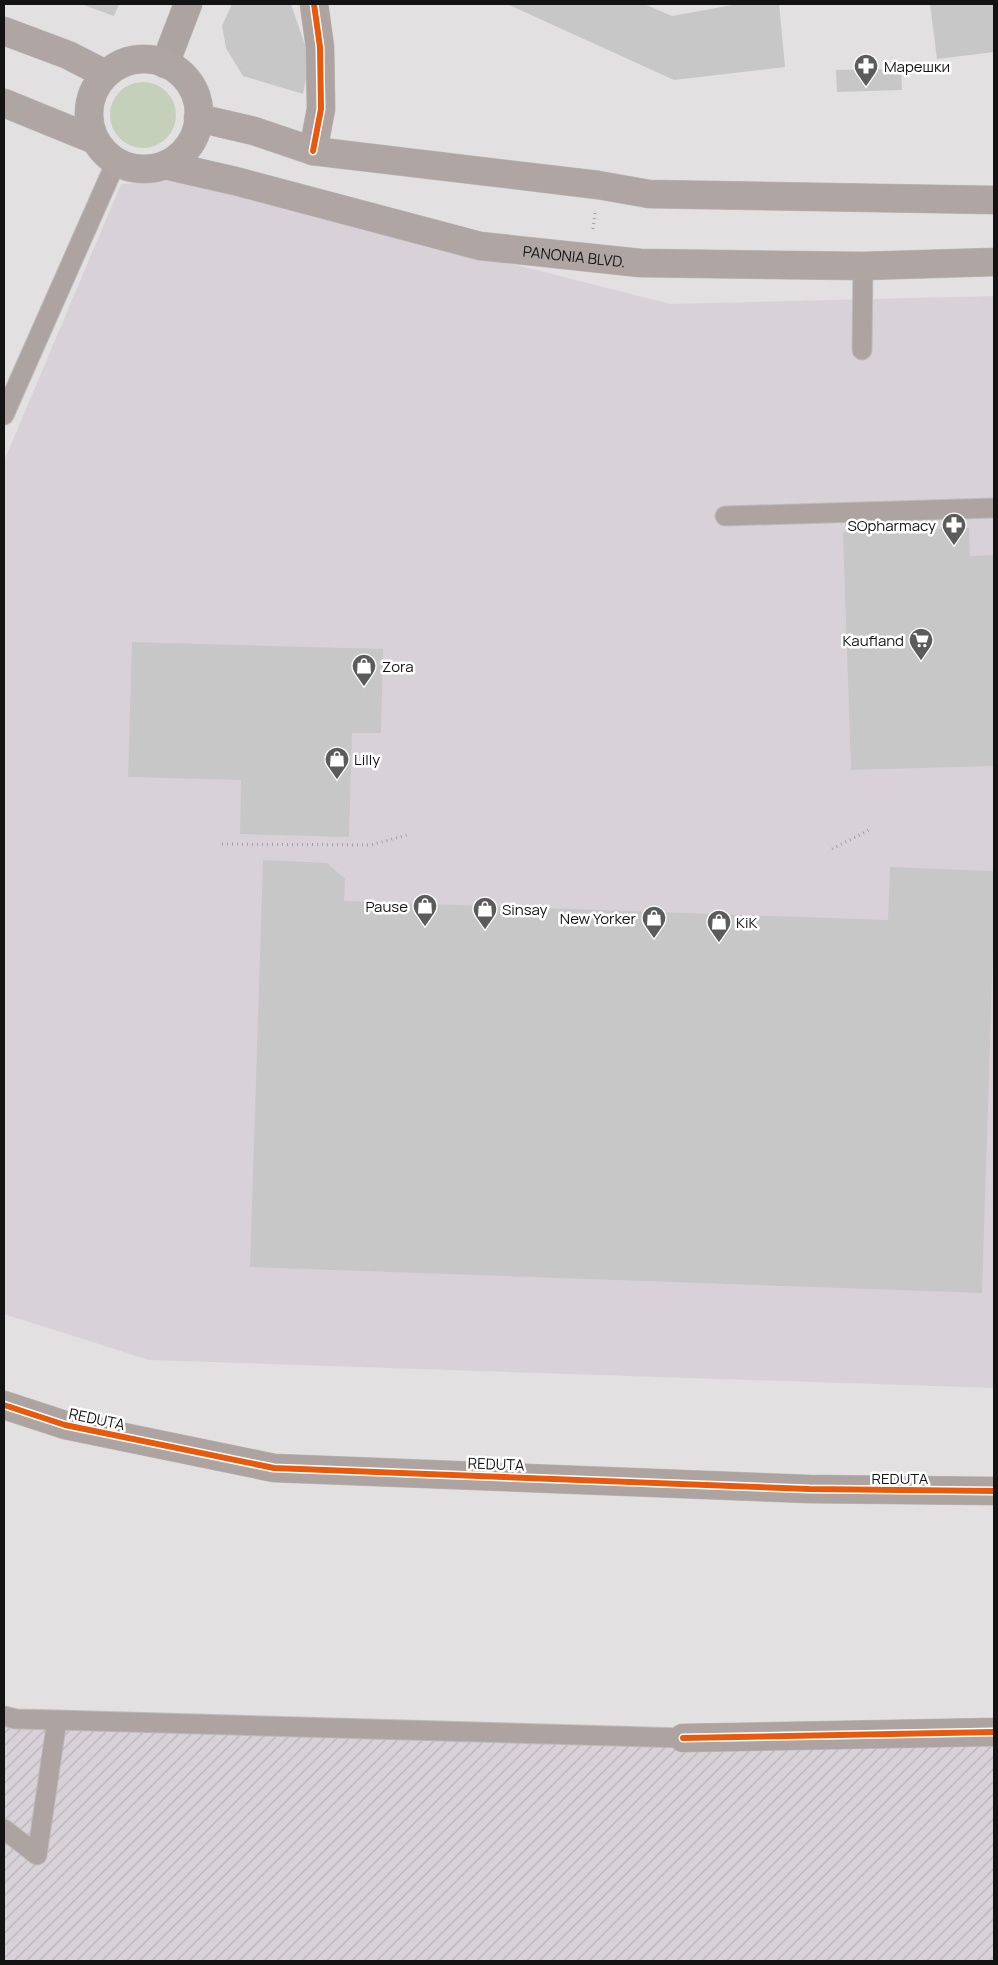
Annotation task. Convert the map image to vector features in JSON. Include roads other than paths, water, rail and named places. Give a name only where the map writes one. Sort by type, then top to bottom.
[{"type":"main road","points":[[4,31],[68,55],[105,74]]},
{"type":"main road","points":[[150,59],[165,64],[180,73],[191,86],[197,101],[198,118],[195,133],[188,146],[178,158],[165,165],[148,169],[132,168],[116,162],[104,152],[95,140],[90,123],[89,105],[95,89],[105,74],[118,65],[134,60],[150,59]]},
{"type":"main road","points":[[4,103],[95,140]]},
{"type":"main road","points":[[198,118],[254,131],[313,151],[598,185],[649,194],[994,200]]},
{"type":"main road","name":"PANONIA BLVD.","points":[[165,165],[235,181],[480,246],[640,263],[862,266],[994,262]]},
{"type":"street","points":[[165,64],[188,4]]},
{"type":"street","points":[[313,151],[321,109],[320,47],[314,4]]},
{"type":"street","name":"REDUTA","points":[[4,1405],[65,1425],[274,1468],[809,1489],[994,1491]]},
{"type":"street","points":[[683,1738],[994,1732]]},
{"type":"lane","points":[[4,415],[116,162]]},
{"type":"lane","points":[[862,266],[862,350]]},
{"type":"lane","points":[[725,516],[994,508]]},
{"type":"lane","points":[[4,1716],[16,1719],[683,1738]]},
{"type":"lane","points":[[4,1829],[37,1855],[57,1720]]},
{"type":"place","name":"Марешки","points":[[866,87]]},
{"type":"place","name":"SOpharmacy","points":[[954,546]]},
{"type":"place","name":"Kaufland","points":[[921,661]]},
{"type":"place","name":"Zora","points":[[364,687]]},
{"type":"place","name":"Lilly","points":[[337,780]]},
{"type":"place","name":"Pause","points":[[425,927]]},
{"type":"place","name":"Sinsay","points":[[485,930]]},
{"type":"place","name":"New Yorker","points":[[654,939]]},
{"type":"place","name":"KiK","points":[[719,943]]}]
